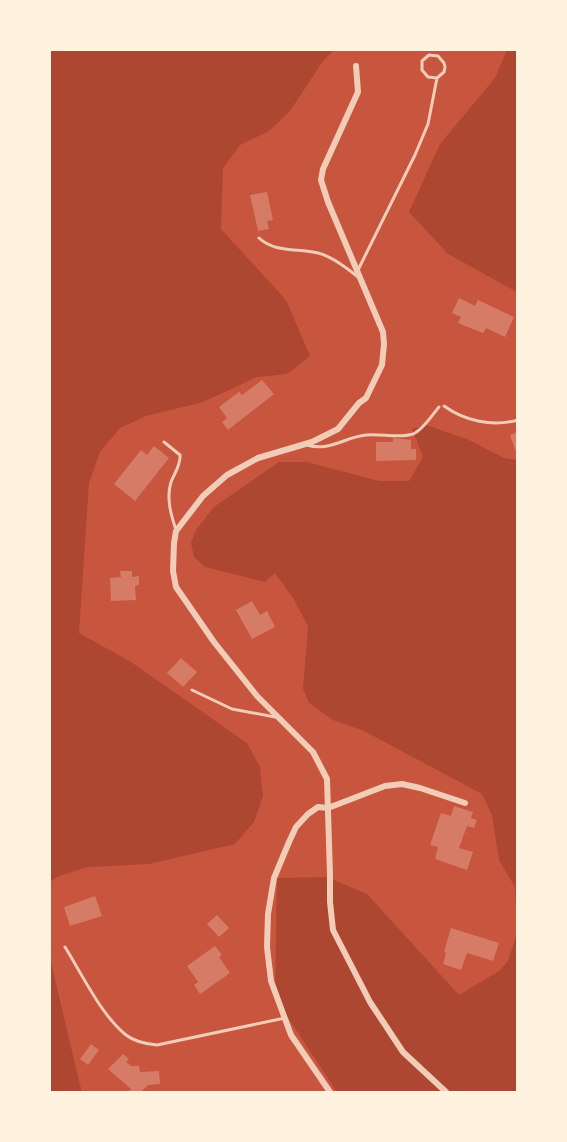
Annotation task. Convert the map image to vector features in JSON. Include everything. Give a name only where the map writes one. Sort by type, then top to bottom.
[{"type":"street","points":[[356,66],[358,92],[323,169],[321,180],[383,332],[382,364],[366,398],[359,403],[338,429],[305,444],[258,458],[226,475],[203,496],[176,531],[173,555],[176,587],[213,642],[257,696],[313,752],[327,779],[330,902],[333,930],[370,1002],[403,1052],[446,1092]]},
{"type":"street","points":[[330,1092],[291,1035],[271,981],[267,947],[268,914],[274,878],[296,827],[318,807],[328,808],[385,786],[402,784],[465,802]]},
{"type":"lane","points":[[259,238],[265,244],[273,247],[319,253],[359,275],[428,124],[437,78],[444,72],[444,63],[438,56],[429,55],[422,61],[422,70],[428,77],[437,78]]},
{"type":"lane","points":[[444,406],[457,415],[483,422],[506,423],[518,420]]},
{"type":"lane","points":[[305,444],[315,448],[327,447],[348,438],[367,434],[410,435],[417,432],[439,407]]},
{"type":"lane","points":[[164,442],[180,455],[169,495],[176,531]]},
{"type":"lane","points":[[192,690],[232,709],[280,718]]},
{"type":"lane","points":[[65,947],[111,1021],[128,1036],[142,1043],[157,1045],[285,1018]]},
{"type":"shaded area","points":[[50,50],[334,50],[323,61],[290,111],[269,131],[240,145],[223,168],[221,229],[286,300],[310,356],[287,374],[257,377],[203,402],[146,416],[120,428],[100,452],[89,483],[79,633],[131,662],[247,743],[260,767],[263,796],[254,822],[235,844],[149,864],[88,867],[59,876],[50,882]]},
{"type":"shaded area","points":[[507,50],[518,50],[517,292],[448,254],[409,212],[440,144],[495,78]]},
{"type":"shaded area","points":[[426,425],[467,439],[504,458],[517,460],[517,933],[515,887],[499,860],[492,815],[482,794],[364,731],[333,720],[309,703],[303,689],[308,626],[293,598],[275,573],[265,582],[205,567],[194,557],[191,543],[196,530],[214,507],[279,462],[307,462],[379,481],[409,481],[423,457],[412,429]]},
{"type":"shaded area","points":[[327,877],[367,894],[459,995],[499,971],[508,961],[517,933],[517,1092],[337,1092],[275,998],[277,878]]},
{"type":"shaded area","points":[[50,958],[79,1081],[82,1092],[50,1092]]},
{"type":"building","points":[[267,192],[273,220],[267,221],[269,229],[258,231],[250,195]]},
{"type":"building","points":[[459,298],[475,306],[478,300],[514,317],[505,337],[486,328],[483,333],[458,323],[461,317],[452,313]]},
{"type":"building","points":[[262,380],[274,394],[228,430],[222,422],[227,418],[219,407],[239,392],[242,395]]},
{"type":"building","points":[[518,432],[518,455],[517,455],[510,435]]},
{"type":"building","points":[[393,438],[411,440],[411,449],[416,449],[416,460],[376,461],[376,442],[393,442]]},
{"type":"building","points":[[154,446],[169,458],[135,501],[114,484],[141,450],[147,455]]},
{"type":"building","points":[[120,571],[132,571],[132,577],[139,576],[139,585],[135,586],[136,600],[111,601],[110,578],[121,577]]},
{"type":"building","points":[[252,601],[260,615],[267,611],[275,627],[252,639],[236,610]]},
{"type":"building","points":[[181,658],[197,672],[183,687],[167,673]]},
{"type":"building","points":[[454,806],[473,812],[471,818],[477,820],[474,828],[467,826],[459,848],[473,852],[467,870],[435,859],[438,847],[430,845],[441,813],[451,816]]},
{"type":"building","points":[[95,896],[102,916],[70,926],[64,907]]},
{"type":"building","points":[[217,915],[229,928],[219,937],[207,924]]},
{"type":"building","points":[[451,928],[499,943],[493,961],[467,953],[461,970],[443,964]]},
{"type":"building","points":[[215,946],[222,955],[219,957],[230,973],[200,994],[194,985],[198,982],[187,966]]},
{"type":"building","points":[[91,1044],[99,1050],[88,1065],[80,1059]]},
{"type":"building","points":[[123,1054],[129,1059],[126,1062],[131,1066],[139,1066],[140,1072],[159,1071],[160,1084],[148,1085],[141,1092],[128,1092],[131,1089],[108,1069]]}]
